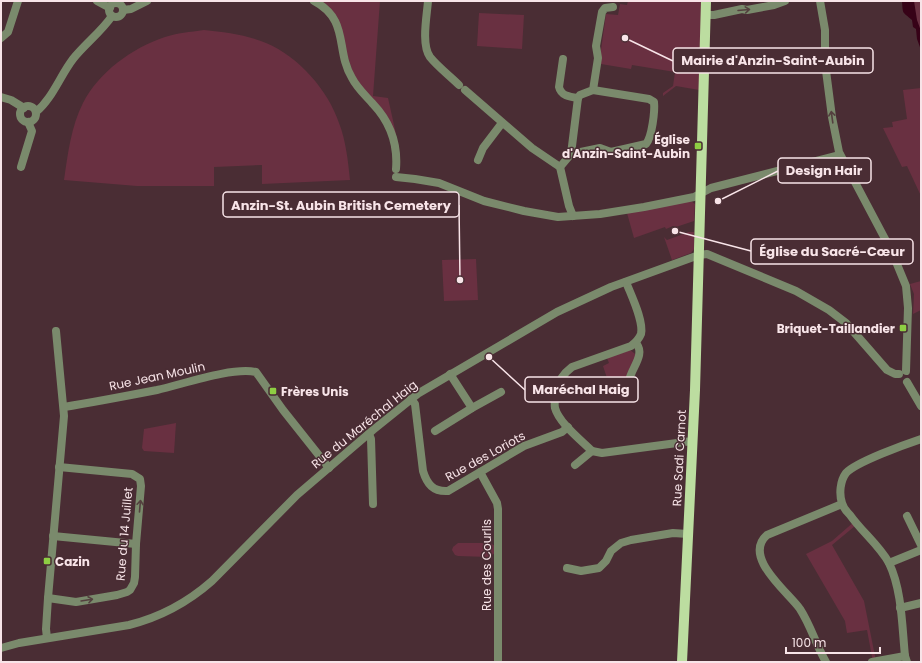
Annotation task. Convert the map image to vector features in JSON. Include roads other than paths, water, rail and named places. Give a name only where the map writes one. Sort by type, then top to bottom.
[{"type":"main road","name":"Rue Sadi Carnot","points":[[682,662],[699,255],[706,1]]},
{"type":"street","points":[[1,38],[8,32],[18,1]]},
{"type":"street","points":[[97,1],[121,5],[123,10],[122,15],[117,18],[112,16]]},
{"type":"street","points":[[123,10],[131,9],[147,1]]},
{"type":"street","points":[[314,1],[329,12],[337,22],[345,62],[352,78],[386,121],[393,136],[396,168]]},
{"type":"street","points":[[428,1],[425,43],[426,50],[430,56],[502,123],[532,148],[560,167],[569,206],[573,216]]},
{"type":"street","points":[[706,15],[714,16],[742,9],[747,10],[774,5],[785,1]]},
{"type":"street","points":[[820,1],[825,30],[826,68],[832,117],[840,156],[848,168],[892,252],[903,278],[908,308],[902,373]]},
{"type":"street","points":[[112,16],[110,12],[114,4]]},
{"type":"street","points":[[594,90],[598,58],[596,46],[602,12],[604,8],[613,7]]},
{"type":"street","points":[[28,122],[34,119],[36,112],[44,104],[73,59],[112,16]]},
{"type":"street","points":[[563,59],[560,90],[563,94],[569,97],[578,98]]},
{"type":"street","points":[[560,167],[571,154],[578,98],[580,95],[594,90],[649,99],[654,102],[650,137],[646,144],[611,152],[600,148],[571,154]]},
{"type":"street","points":[[1,98],[11,100],[24,108],[31,107],[36,112]]},
{"type":"street","points":[[21,167],[32,131],[28,122],[21,117],[22,110],[24,108]]},
{"type":"street","points":[[478,160],[483,148],[502,123]]},
{"type":"street","points":[[396,178],[415,179],[439,183],[484,201],[524,211],[558,217],[600,214],[694,197],[711,188],[840,156]]},
{"type":"street","points":[[699,255],[707,254],[807,296],[829,310],[846,323],[887,370],[895,374],[902,373],[910,375],[908,382],[921,406]]},
{"type":"street","name":"Rue du Maréchal Haig","points":[[1,648],[19,643],[129,625],[160,616],[198,593],[212,581],[297,495],[410,399],[436,382],[450,374],[456,373],[557,312],[611,287],[699,255]]},
{"type":"street","points":[[626,282],[640,321],[640,336],[636,343],[572,367],[566,372],[560,379],[556,389],[554,402],[555,409],[568,427],[592,451],[602,453],[692,441]]},
{"type":"street","points":[[47,638],[46,629],[48,598],[64,416],[56,330]]},
{"type":"street","points":[[630,397],[629,382],[640,354],[639,347],[636,343]]},
{"type":"street","name":"Rue Jean Moulin","points":[[64,407],[156,390],[208,377],[244,371],[256,372],[283,410],[329,468]]},
{"type":"street","points":[[450,374],[472,408]]},
{"type":"street","points":[[435,431],[501,392]]},
{"type":"street","name":"Rue des Loriots","points":[[410,399],[415,404],[425,478],[440,492],[448,491],[524,446],[562,432],[568,427]]},
{"type":"street","points":[[369,434],[371,439],[373,504]]},
{"type":"street","points":[[872,662],[906,659],[896,584],[889,563],[842,504],[840,490],[846,473],[858,465],[921,439]]},
{"type":"street","points":[[575,465],[592,451]]},
{"type":"street","name":"Rue du 14 Juillet","points":[[48,598],[76,602],[127,592],[134,583],[141,486],[140,479],[132,474],[59,467]]},
{"type":"street","name":"Rue des Courlis","points":[[480,472],[497,503],[498,509],[498,662]]},
{"type":"street","points":[[826,662],[800,609],[771,576],[763,563],[759,552],[759,547],[767,535],[842,504]]},
{"type":"street","points":[[908,522],[921,544]]},
{"type":"street","points":[[567,568],[581,571],[599,568],[606,562],[611,551],[621,543],[631,540],[673,533],[688,534]]},
{"type":"street","points":[[53,536],[136,544]]},
{"type":"street","points":[[889,563],[921,550]]},
{"type":"street","points":[[900,608],[921,603]]},
{"type":"place","name":"Mairie d'Anzin-Saint-Aubin","points":[[625,38]]},
{"type":"place","name":"Église d'Anzin-Saint-Aubin","points":[[698,146]]},
{"type":"place","name":"Design Hair","points":[[718,201]]},
{"type":"place","name":"Église du Sacré-Cœur","points":[[675,231]]},
{"type":"place","name":"Anzin-St. Aubin British Cemetery","points":[[460,280]]},
{"type":"place","name":"Briquet-Taillandier","points":[[903,328]]},
{"type":"place","name":"Maréchal Haig","points":[[489,357]]},
{"type":"place","name":"Frères Unis","points":[[273,391]]},
{"type":"place","name":"Cazin","points":[[47,561]]}]
